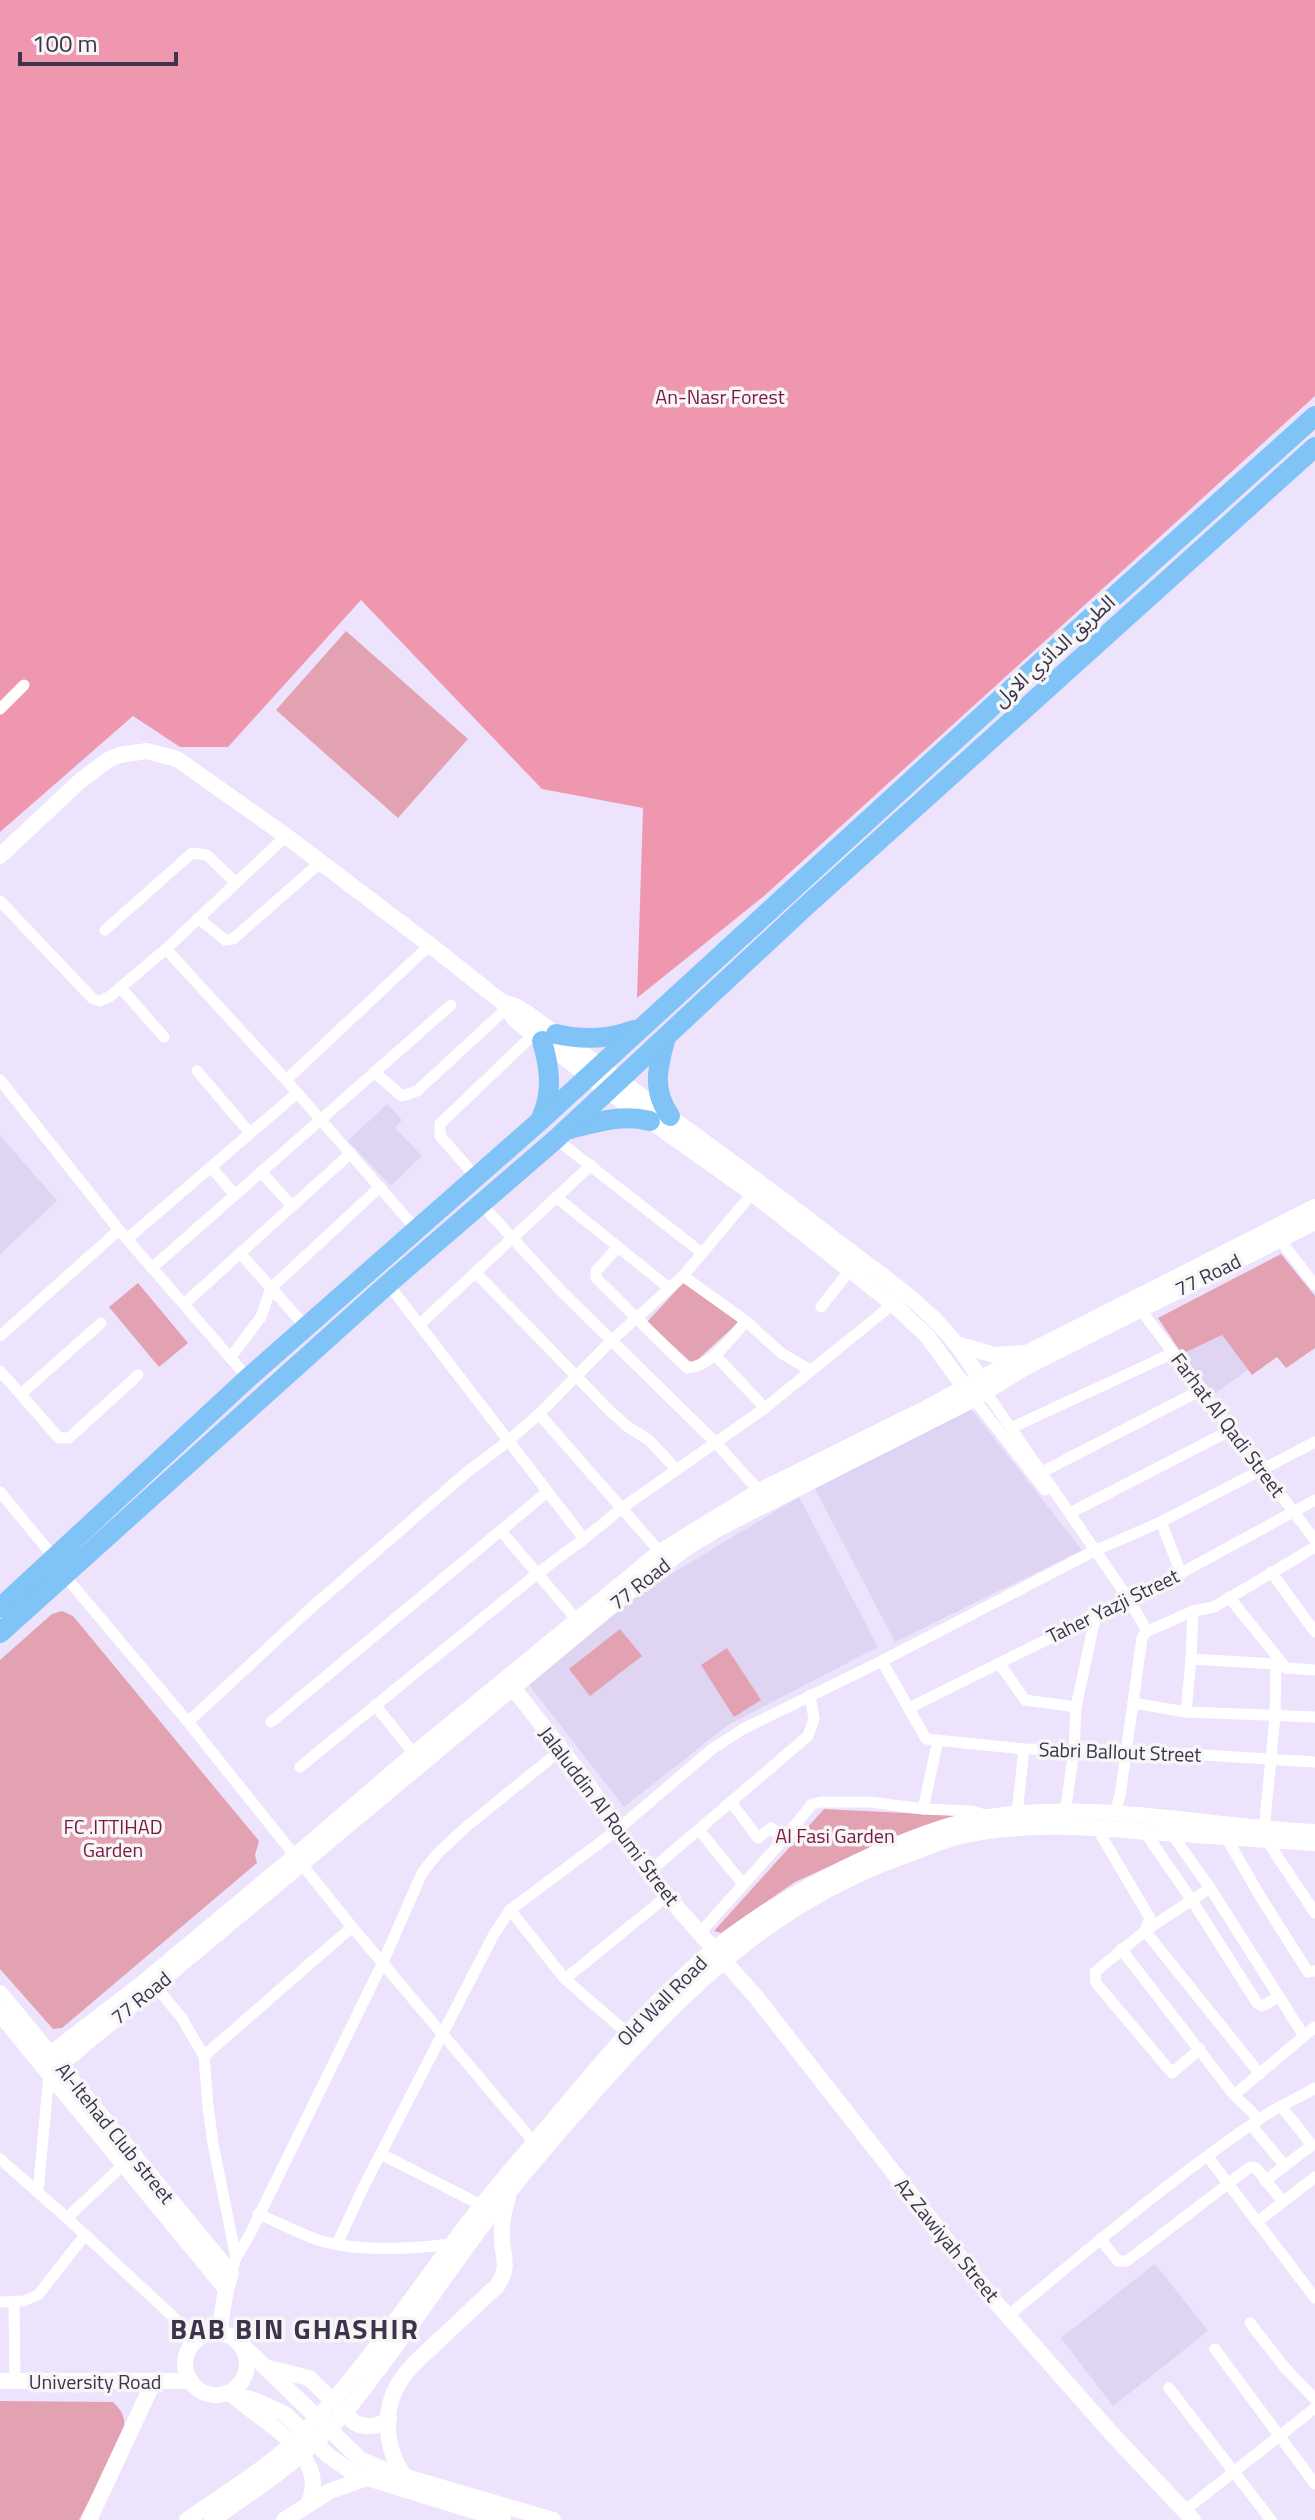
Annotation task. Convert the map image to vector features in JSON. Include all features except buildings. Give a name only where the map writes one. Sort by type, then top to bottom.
[{"type":"highway","name":"الطريق الدائري الاول","points":[[0,1608],[248,1378],[541,1120],[1020,681],[1315,416]]},
{"type":"highway","name":"الطريق الدائري الاول","points":[[0,1633],[388,1284],[561,1134],[805,907],[1315,447]]},
{"type":"highway","points":[[541,1120],[550,1089],[544,1037],[592,1039],[640,1027]]},
{"type":"highway","points":[[561,1134],[612,1118],[660,1119],[657,1082],[667,1036]]},
{"type":"main road","points":[[0,856],[80,781],[108,760],[147,751],[177,759],[321,862],[504,1005],[521,1009],[544,1037],[909,1294],[959,1345],[976,1390]]},
{"type":"main road","points":[[757,1188],[849,1271],[893,1304],[976,1390]]},
{"type":"main road","points":[[50,2063],[149,1978],[299,1861],[414,1754],[510,1684],[577,1620],[660,1552],[759,1491],[976,1390],[1029,1352],[1276,1235],[1315,1207]]},
{"type":"main road","name":"77 Road","points":[[50,2063],[156,1987],[299,1861],[510,1684],[689,1546],[976,1390],[1140,1309],[1276,1235],[1315,1222]]},
{"type":"main road","points":[[959,1345],[995,1355],[1029,1352]]},
{"type":"main road","name":"Jalaluddin Al Roumi Street","points":[[510,1684],[587,1783],[617,1830],[667,1896],[719,1955]]},
{"type":"main road","name":"Old Wall Road","points":[[187,2520],[287,2446],[352,2380],[447,2263],[470,2244],[538,2147],[627,2033],[661,1998],[719,1955],[837,1884],[882,1864],[955,1823],[1017,1814],[1115,1812],[1315,1843]]},
{"type":"main road","name":"Old Wall Road","points":[[919,1843],[1033,1827],[1096,1827],[1226,1837],[1315,1832]]},
{"type":"main road","name":"Old Wall Road","points":[[212,2520],[304,2451],[349,2408],[447,2263],[451,2244],[481,2205],[702,1978],[719,1955]]},
{"type":"main road","name":"Az Zawiyah Street","points":[[719,1955],[1008,2316],[1188,2516]]},
{"type":"main road","name":"Al-Itehad Club street","points":[[0,1993],[124,2164],[231,2273]]},
{"type":"main road","name":"Al-Itehad Club street","points":[[0,2014],[50,2063],[231,2273]]},
{"type":"main road","points":[[398,2475],[390,2451],[389,2419],[397,2387],[403,2376],[504,2276],[502,2222],[510,2191]]},
{"type":"main road","points":[[451,2244],[488,2245],[504,2255]]},
{"type":"main road","points":[[219,2333],[231,2273]]},
{"type":"main road","points":[[503,2520],[367,2478],[342,2467],[285,2414],[254,2400],[198,2389],[187,2373],[187,2355],[197,2339],[208,2334],[219,2333],[237,2340],[360,2459],[398,2475],[553,2520]]},
{"type":"main road","points":[[231,2395],[244,2379],[247,2369],[244,2349],[237,2340]]},
{"type":"main road","points":[[260,2364],[309,2378],[361,2426],[373,2426],[389,2419]]},
{"type":"main road","name":"University Road","points":[[8,2381],[191,2381]]},
{"type":"main road","points":[[89,2520],[153,2383]]},
{"type":"main road","points":[[231,2395],[284,2436],[305,2460],[314,2481],[308,2504]]},
{"type":"main road","points":[[284,2520],[330,2491],[367,2478]]},
{"type":"street","points":[[0,709],[24,685]]},
{"type":"street","points":[[0,901],[93,999],[100,1001],[109,997],[166,949],[286,836]]},
{"type":"street","points":[[105,930],[192,853],[207,855],[236,883]]},
{"type":"street","points":[[198,918],[225,940],[233,939],[321,862]]},
{"type":"street","points":[[286,1080],[430,945]]},
{"type":"street","points":[[166,949],[416,1229]]},
{"type":"street","points":[[120,987],[164,1037]]},
{"type":"street","points":[[152,1268],[451,1005]]},
{"type":"street","points":[[374,1072],[402,1096],[417,1091],[504,1005]]},
{"type":"street","points":[[476,1177],[440,1136],[440,1124],[544,1037]]},
{"type":"street","points":[[197,1071],[250,1133]]},
{"type":"street","points":[[0,1080],[123,1234],[248,1378]]},
{"type":"street","points":[[0,1336],[123,1234],[211,1167],[297,1093]]},
{"type":"street","points":[[561,1134],[591,1165],[702,1253]]},
{"type":"street","points":[[184,1304],[351,1153]]},
{"type":"street","points":[[420,1324],[591,1165]]},
{"type":"street","points":[[211,1167],[235,1195]]},
{"type":"street","points":[[261,1172],[292,1206]]},
{"type":"street","points":[[230,1358],[261,1317],[271,1288],[380,1187]]},
{"type":"street","points":[[188,1722],[311,1608],[539,1414],[611,1341],[683,1276],[757,1188]]},
{"type":"street","points":[[556,1197],[669,1288]]},
{"type":"street","points":[[482,1205],[611,1341],[716,1443],[759,1491]]},
{"type":"street","points":[[1276,1235],[1315,1285]]},
{"type":"street","points":[[618,1247],[595,1274],[687,1368],[698,1367],[715,1355],[746,1321]]},
{"type":"street","points":[[240,1253],[306,1327]]},
{"type":"street","points":[[821,1307],[849,1271]]},
{"type":"street","points":[[475,1272],[621,1421],[649,1440],[677,1470]]},
{"type":"street","points":[[683,1276],[746,1321],[781,1353],[810,1370]]},
{"type":"street","points":[[388,1284],[584,1539]]},
{"type":"street","points":[[300,1767],[538,1573],[622,1508],[765,1408],[893,1304]]},
{"type":"street","name":"Farhat Al Qadi Street","points":[[1140,1309],[1315,1540]]},
{"type":"street","points":[[21,1394],[101,1323]]},
{"type":"street","points":[[1011,1428],[1173,1353]]},
{"type":"street","points":[[715,1355],[765,1408]]},
{"type":"street","points":[[0,1371],[59,1438],[64,1439],[69,1438],[138,1375]]},
{"type":"street","points":[[976,1390],[1011,1428],[1094,1551]]},
{"type":"street","points":[[976,1390],[1107,1566],[1147,1631]]},
{"type":"street","points":[[1042,1472],[1201,1390]]},
{"type":"street","points":[[539,1414],[660,1552]]},
{"type":"street","points":[[1070,1513],[1231,1430]]},
{"type":"street","points":[[337,2244],[493,1936],[510,1910],[617,1830],[729,1737],[1315,1442]]},
{"type":"street","points":[[0,1492],[53,1556]]},
{"type":"street","points":[[271,1722],[547,1492]]},
{"type":"street","name":"Taher Yazji Street","points":[[909,1708],[1181,1573],[1315,1500]]},
{"type":"street","points":[[1161,1522],[1181,1573]]},
{"type":"street","points":[[501,1531],[577,1620]]},
{"type":"street","points":[[1115,1812],[1142,1638],[1147,1631],[1193,1611],[1214,1607],[1315,1547]]},
{"type":"street","points":[[1271,1572],[1315,1632]]},
{"type":"street","points":[[64,1575],[188,1722],[352,1927],[538,2147]]},
{"type":"street","points":[[1229,1597],[1281,1666],[1264,1835],[1315,1913]]},
{"type":"street","points":[[1186,1712],[1193,1611]]},
{"type":"street","points":[[1065,1813],[1074,1751],[1076,1707],[1096,1614]]},
{"type":"street","points":[[1191,1659],[1315,1670]]},
{"type":"street","points":[[882,1661],[909,1708],[932,1739],[923,1809]]},
{"type":"street","points":[[999,1663],[1025,1700],[1076,1707]]},
{"type":"street","points":[[649,1872],[808,1736],[814,1719],[810,1695]]},
{"type":"street","points":[[1133,1703],[1186,1712],[1315,1717]]},
{"type":"street","points":[[375,1705],[414,1754]]},
{"type":"street","name":"Sabri Ballout Street","points":[[932,1739],[1024,1749],[1126,1750],[1315,1762]]},
{"type":"street","points":[[1017,1814],[1024,1749]]},
{"type":"street","points":[[231,2273],[383,1962],[422,1873],[467,1826],[561,1750]]},
{"type":"street","points":[[731,1802],[758,1838],[771,1828],[784,1839]]},
{"type":"street","points":[[699,1934],[812,1804],[870,1802],[972,1811],[989,1817]]},
{"type":"street","points":[[1096,1827],[1150,1918],[1145,1931]]},
{"type":"street","points":[[699,1830],[743,1884]]},
{"type":"street","points":[[1144,1831],[1259,2005],[1279,1997]]},
{"type":"street","points":[[1171,1833],[1210,1888],[1304,2036]]},
{"type":"street","points":[[1226,1837],[1308,1972],[1315,1971]]},
{"type":"street","points":[[1200,2049],[1172,2073],[1096,1983],[1095,1972],[1145,1931],[1210,1888]]},
{"type":"street","points":[[565,1979],[667,1896]]},
{"type":"street","points":[[510,1910],[565,1979],[627,2033]]},
{"type":"street","points":[[204,2056],[352,1927]]},
{"type":"street","points":[[1145,1931],[1260,2074]]},
{"type":"street","points":[[1226,1955],[1243,1940]]},
{"type":"street","points":[[1121,1949],[1200,2049],[1285,2166]]},
{"type":"street","points":[[156,1987],[181,2017],[204,2056],[231,2273]]},
{"type":"street","points":[[1234,2095],[1315,2027]]},
{"type":"street","points":[[38,2192],[50,2063]]},
{"type":"street","points":[[1008,2316],[1100,2239],[1255,2122],[1315,2088]]},
{"type":"street","points":[[1265,2181],[1313,2148],[1281,2106]]},
{"type":"street","points":[[381,2154],[481,2205]]},
{"type":"street","points":[[1208,2157],[1315,2298]]},
{"type":"street","points":[[0,2159],[197,2339]]},
{"type":"street","points":[[67,2218],[124,2164]]},
{"type":"street","points":[[1100,2239],[1118,2261],[1127,2261],[1250,2167],[1256,2168],[1283,2202]]},
{"type":"street","points":[[1257,2222],[1315,2177]]},
{"type":"street","points":[[258,2214],[315,2239],[337,2244],[407,2247],[451,2244]]},
{"type":"street","points":[[0,2302],[14,2302],[38,2295],[85,2235]]},
{"type":"street","points":[[8,2381],[14,2302]]},
{"type":"street","points":[[1250,2323],[1286,2369],[1315,2399]]},
{"type":"street","points":[[1215,2349],[1315,2484]]},
{"type":"street","points":[[1169,2388],[1271,2520]]},
{"type":"street","points":[[1188,2516],[1234,2470],[1315,2408]]},
{"type":"shaded area","points":[[387,1104],[402,1120],[395,1128],[422,1156],[391,1186],[348,1141]]},
{"type":"shaded area","points":[[0,1135],[57,1201],[0,1254]]},
{"type":"shaded area","points":[[1222,1335],[1248,1370],[1214,1394],[1182,1354]]},
{"type":"shaded area","points":[[970,1408],[1082,1550],[895,1642],[814,1487]]},
{"type":"shaded area","points":[[799,1497],[878,1647],[728,1725],[624,1807],[529,1685],[643,1591]]},
{"type":"shaded area","points":[[1155,2264],[1208,2331],[1113,2406],[1061,2338]]},
{"type":"green space","name":"An-Nasr Forest","points":[[0,0],[1315,0],[1315,396],[764,896],[637,998],[643,808],[542,789],[361,600],[228,747],[180,747],[133,716],[0,832]]},
{"type":"green space","points":[[346,631],[468,739],[398,818],[276,710]]},
{"type":"green space","points":[[1281,1254],[1315,1296],[1315,1348],[1286,1368],[1277,1357],[1252,1375],[1222,1335],[1182,1354],[1158,1318]]},
{"type":"green space","points":[[684,1282],[741,1320],[693,1364],[647,1322]]},
{"type":"green space","points":[[138,1283],[188,1343],[159,1367],[109,1307]]},
{"type":"green space","name":"FC .ITTIHAD Garden","points":[[62,1611],[73,1616],[259,1841],[255,1855],[257,1863],[62,2028],[53,2029],[0,1969],[0,1660],[52,1614]]},
{"type":"green space","points":[[620,1629],[642,1656],[590,1696],[569,1669]]},
{"type":"green space","points":[[727,1648],[761,1700],[734,1717],[701,1665]]},
{"type":"green space","name":"Al Fasi Garden","points":[[824,1809],[965,1816],[881,1843],[795,1882],[721,1933],[714,1931]]},
{"type":"green space","points":[[0,2401],[113,2402],[120,2410],[124,2422],[122,2437],[79,2520],[0,2520]]},
{"type":"district","name":"BAB BIN GHASHIR","points":[[295,2329]]}]
